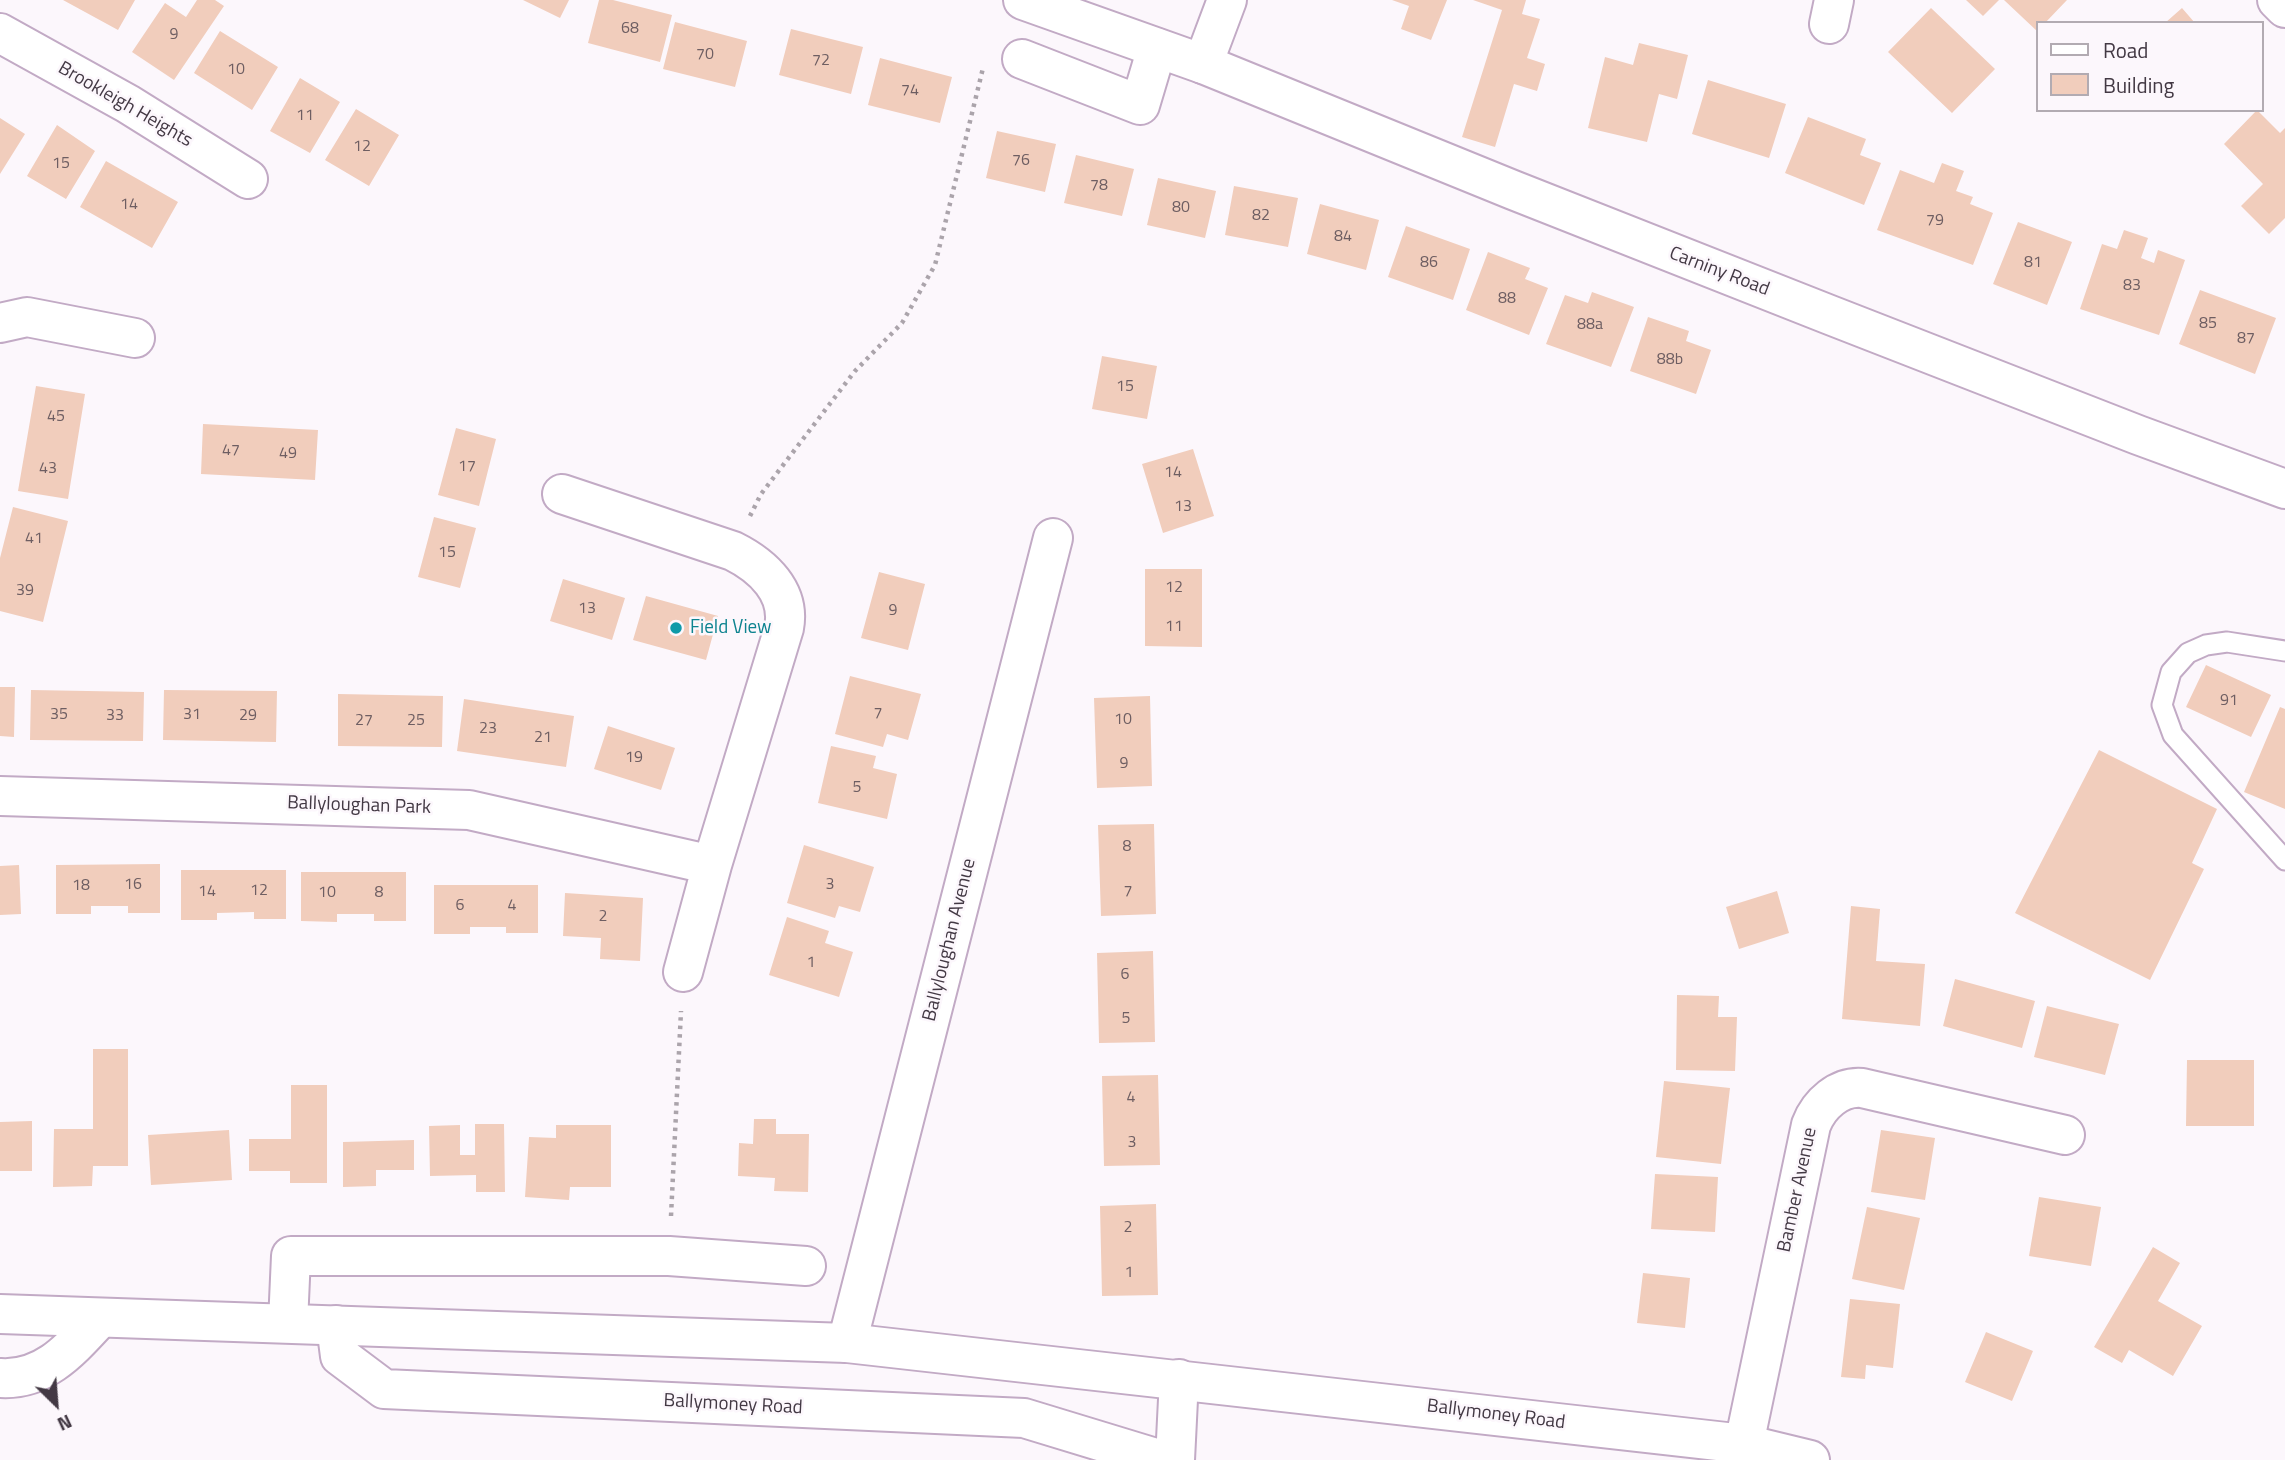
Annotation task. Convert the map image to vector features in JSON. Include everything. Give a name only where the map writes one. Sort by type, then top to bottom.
[{"type":"street","name":"Carniny Road","points":[[1023,0],[1203,64],[1830,315],[2285,489]]},
{"type":"street","points":[[1203,64],[1227,0]]},
{"type":"street","points":[[2277,0],[2285,8]]},
{"type":"street","name":"Brookleigh Heights","points":[[0,33],[128,104],[248,178]]},
{"type":"street","points":[[1022,59],[1140,105],[1157,48]]},
{"type":"street","points":[[0,323],[27,317],[135,338]]},
{"type":"street","points":[[562,494],[733,551],[758,565],[783,599],[786,617],[784,628],[712,865],[683,972]]},
{"type":"street","name":"Ballyloughan Avenue","points":[[847,1343],[1053,538]]},
{"type":"street","name":"Ballyloughan Park","points":[[0,796],[469,810],[712,865]]},
{"type":"street","name":"Bamber Avenue","points":[[1744,1444],[1811,1125],[1830,1098],[1845,1089],[1862,1088],[2065,1135]]},
{"type":"street","points":[[288,1323],[291,1256],[669,1256],[806,1266]]},
{"type":"street","name":"Ballymoney Road","points":[[0,1314],[847,1343],[1744,1444],[1810,1460]]},
{"type":"street","points":[[0,1378],[12,1379],[37,1373],[60,1360],[100,1318]]},
{"type":"street","name":"Ballymoney Road","points":[[336,1325],[340,1356],[384,1389],[1024,1418],[1162,1460]]},
{"type":"street","points":[[1175,1460],[1179,1379]]},
{"type":"lane","points":[[2285,651],[2227,642],[2206,645],[2188,653],[2171,672],[2162,705],[2173,735],[2285,860]]},
{"type":"path","points":[[733,551],[761,494],[855,371],[902,323],[935,265],[985,64]]},
{"type":"path","points":[[669,1256],[683,972]]},
{"type":"building","points":[[63,0],[135,0],[118,30]]},
{"type":"building","points":[[197,0],[215,0],[224,6],[174,80],[132,52],[165,3],[186,17]]},
{"type":"building","points":[[523,0],[569,0],[560,18]]},
{"type":"building","points":[[599,0],[613,0],[672,15],[660,62],[588,43]]},
{"type":"building","points":[[1392,0],[1447,0],[1431,40],[1401,29],[1409,6]]},
{"type":"building","points":[[1473,0],[1526,0],[1522,14],[1540,19],[1527,58],[1545,64],[1537,91],[1514,84],[1495,147],[1462,137],[1502,10]]},
{"type":"building","points":[[1966,0],[1999,0],[1983,16]]},
{"type":"building","points":[[2004,0],[2067,0],[2047,21],[2036,21],[2036,30]]},
{"type":"building","points":[[1931,8],[1995,69],[1952,113],[1888,52]]},
{"type":"building","points":[[2182,8],[2193,21],[2167,21]]},
{"type":"building","points":[[675,22],[747,41],[735,87],[663,69]]},
{"type":"building","points":[[791,29],[863,47],[851,94],[779,75]]},
{"type":"building","points":[[220,31],[278,67],[252,110],[194,73]]},
{"type":"building","points":[[1639,43],[1688,55],[1677,99],[1659,94],[1647,142],[1588,128],[1605,57],[1633,65]]},
{"type":"building","points":[[880,58],[952,77],[940,123],[868,105]]},
{"type":"building","points":[[300,78],[340,102],[310,153],[270,131]]},
{"type":"building","points":[[1708,80],[1786,104],[1769,158],[1692,134]]},
{"type":"building","points":[[356,109],[399,135],[369,186],[325,160]]},
{"type":"building","points":[[2255,112],[2259,112],[2280,133],[2285,128],[2285,218],[2269,234],[2241,206],[2263,184],[2224,144]]},
{"type":"building","points":[[1808,117],[1866,139],[1860,155],[1881,163],[1864,205],[1785,173]]},
{"type":"building","points":[[0,118],[25,134],[0,174]]},
{"type":"building","points":[[57,125],[95,151],[66,199],[27,176]]},
{"type":"building","points":[[997,131],[1056,144],[1045,192],[986,178]]},
{"type":"building","points":[[1076,155],[1134,169],[1122,216],[1064,203]]},
{"type":"building","points":[[106,161],[178,202],[152,248],[80,207]]},
{"type":"building","points":[[1942,163],[1964,171],[1956,191],[1973,197],[1970,204],[1993,213],[1973,265],[1877,230],[1900,170],[1934,183]]},
{"type":"building","points":[[1158,178],[1216,191],[1205,238],[1147,225]]},
{"type":"building","points":[[1234,186],[1298,198],[1288,247],[1225,235]]},
{"type":"building","points":[[1320,204],[1379,220],[1366,270],[1307,254]]},
{"type":"building","points":[[2018,222],[2072,242],[2047,305],[1993,284]]},
{"type":"building","points":[[1406,226],[1470,249],[1453,300],[1388,277]]},
{"type":"building","points":[[2124,230],[2148,238],[2141,258],[2154,263],[2158,250],[2185,260],[2159,335],[2080,309],[2102,244],[2117,249]]},
{"type":"building","points":[[1488,252],[1530,268],[1525,279],[1548,288],[1529,335],[1466,310]]},
{"type":"building","points":[[2200,290],[2276,318],[2255,374],[2179,344]]},
{"type":"building","points":[[1592,292],[1634,307],[1611,367],[1546,344],[1565,295],[1588,303]]},
{"type":"building","points":[[1648,317],[1689,331],[1686,341],[1711,350],[1696,394],[1630,371]]},
{"type":"building","points":[[1102,356],[1157,366],[1147,419],[1092,409]]},
{"type":"building","points":[[36,386],[85,394],[68,499],[18,491]]},
{"type":"building","points":[[203,424],[318,430],[315,480],[201,474]]},
{"type":"building","points":[[456,428],[496,439],[479,506],[438,495]]},
{"type":"building","points":[[1193,449],[1214,516],[1163,533],[1142,464]]},
{"type":"building","points":[[13,507],[68,521],[43,622],[0,611],[0,558]]},
{"type":"building","points":[[434,517],[476,528],[460,588],[418,577]]},
{"type":"building","points":[[1145,569],[1202,569],[1202,647],[1145,646]]},
{"type":"building","points":[[879,572],[925,584],[908,650],[861,638]]},
{"type":"building","points":[[563,579],[625,598],[612,640],[550,621]]},
{"type":"building","name":"Field View","points":[[646,596],[718,616],[706,660],[633,640]]},
{"type":"building","points":[[2206,665],[2271,695],[2251,737],[2186,707]]},
{"type":"building","points":[[850,676],[921,694],[908,740],[887,734],[883,747],[835,734]]},
{"type":"building","points":[[0,687],[15,687],[14,737],[0,736]]},
{"type":"building","points":[[31,690],[144,692],[143,741],[30,740]]},
{"type":"building","points":[[164,690],[277,691],[276,742],[163,740]]},
{"type":"building","points":[[338,694],[443,696],[442,747],[338,746]]},
{"type":"building","points":[[1150,696],[1152,786],[1097,788],[1094,698]]},
{"type":"building","points":[[464,699],[574,716],[566,767],[457,751]]},
{"type":"building","points":[[2280,707],[2285,709],[2285,809],[2244,792]]},
{"type":"building","points":[[608,726],[675,748],[661,790],[594,769]]},
{"type":"building","points":[[831,746],[876,756],[873,768],[897,774],[887,819],[818,803]]},
{"type":"building","points":[[2099,750],[2217,809],[2192,863],[2204,869],[2150,980],[2015,913]]},
{"type":"building","points":[[1154,824],[1156,914],[1101,916],[1098,825]]},
{"type":"building","points":[[804,845],[874,867],[860,912],[839,906],[835,918],[787,903]]},
{"type":"building","points":[[160,864],[160,913],[128,913],[128,906],[91,906],[91,914],[56,914],[56,865]]},
{"type":"building","points":[[19,865],[21,914],[0,915],[0,866]]},
{"type":"building","points":[[181,870],[286,870],[286,919],[254,919],[254,912],[217,913],[217,920],[181,920]]},
{"type":"building","points":[[301,872],[406,872],[406,921],[374,921],[374,914],[337,914],[337,922],[301,921]]},
{"type":"building","points":[[434,885],[538,885],[538,933],[506,933],[506,927],[470,927],[470,934],[434,934]]},
{"type":"building","points":[[1777,891],[1789,933],[1739,949],[1726,907]]},
{"type":"building","points":[[565,893],[643,898],[640,961],[600,959],[601,938],[563,936]]},
{"type":"building","points":[[1851,906],[1880,909],[1876,961],[1925,964],[1920,1026],[1842,1019]]},
{"type":"building","points":[[787,917],[829,931],[825,943],[853,952],[839,997],[769,975]]},
{"type":"building","points":[[1153,951],[1155,1042],[1099,1043],[1097,953]]},
{"type":"building","points":[[1955,979],[2035,1001],[2022,1048],[1943,1026]]},
{"type":"building","points":[[1677,995],[1719,996],[1718,1017],[1737,1017],[1735,1071],[1676,1070]]},
{"type":"building","points":[[2047,1006],[2119,1024],[2105,1075],[2034,1057]]},
{"type":"building","points":[[93,1049],[128,1049],[128,1166],[93,1166],[92,1186],[53,1187],[54,1129],[93,1129]]},
{"type":"building","points":[[2187,1060],[2254,1060],[2254,1126],[2186,1126]]},
{"type":"building","points":[[1158,1075],[1160,1165],[1104,1166],[1102,1076]]},
{"type":"building","points":[[1664,1081],[1730,1088],[1721,1164],[1656,1157]]},
{"type":"building","points":[[291,1085],[327,1085],[327,1183],[290,1183],[290,1171],[249,1171],[249,1139],[291,1139]]},
{"type":"building","points":[[754,1119],[776,1119],[776,1134],[809,1134],[808,1192],[774,1191],[775,1178],[738,1176],[739,1143],[753,1144]]},
{"type":"building","points":[[32,1121],[32,1171],[0,1171],[0,1122]]},
{"type":"building","points":[[475,1124],[504,1124],[505,1192],[476,1192],[476,1175],[430,1176],[429,1126],[460,1125],[460,1155],[475,1155]]},
{"type":"building","points":[[556,1125],[611,1125],[611,1187],[570,1187],[569,1200],[525,1197],[529,1137],[556,1138]]},
{"type":"building","points":[[229,1130],[232,1180],[151,1185],[148,1135]]},
{"type":"building","points":[[1881,1130],[1935,1138],[1925,1200],[1871,1192]]},
{"type":"building","points":[[414,1140],[414,1170],[376,1170],[376,1186],[343,1187],[343,1142]]},
{"type":"building","points":[[1655,1174],[1718,1177],[1715,1232],[1651,1229]]},
{"type":"building","points":[[2039,1197],[2101,1207],[2091,1266],[2029,1256]]},
{"type":"building","points":[[1156,1204],[1158,1295],[1102,1296],[1100,1206]]},
{"type":"building","points":[[1867,1207],[1920,1218],[1904,1290],[1852,1279]]},
{"type":"building","points":[[2153,1247],[2180,1263],[2158,1301],[2202,1326],[2173,1376],[2129,1350],[2122,1363],[2094,1347]]},
{"type":"building","points":[[1643,1273],[1690,1278],[1685,1328],[1637,1323]]},
{"type":"building","points":[[1850,1299],[1900,1304],[1893,1368],[1866,1365],[1865,1379],[1841,1377]]},
{"type":"building","points":[[1986,1332],[2033,1351],[2012,1401],[1965,1382]]},
{"type":"place","name":"Field View","points":[[676,628]]}]
